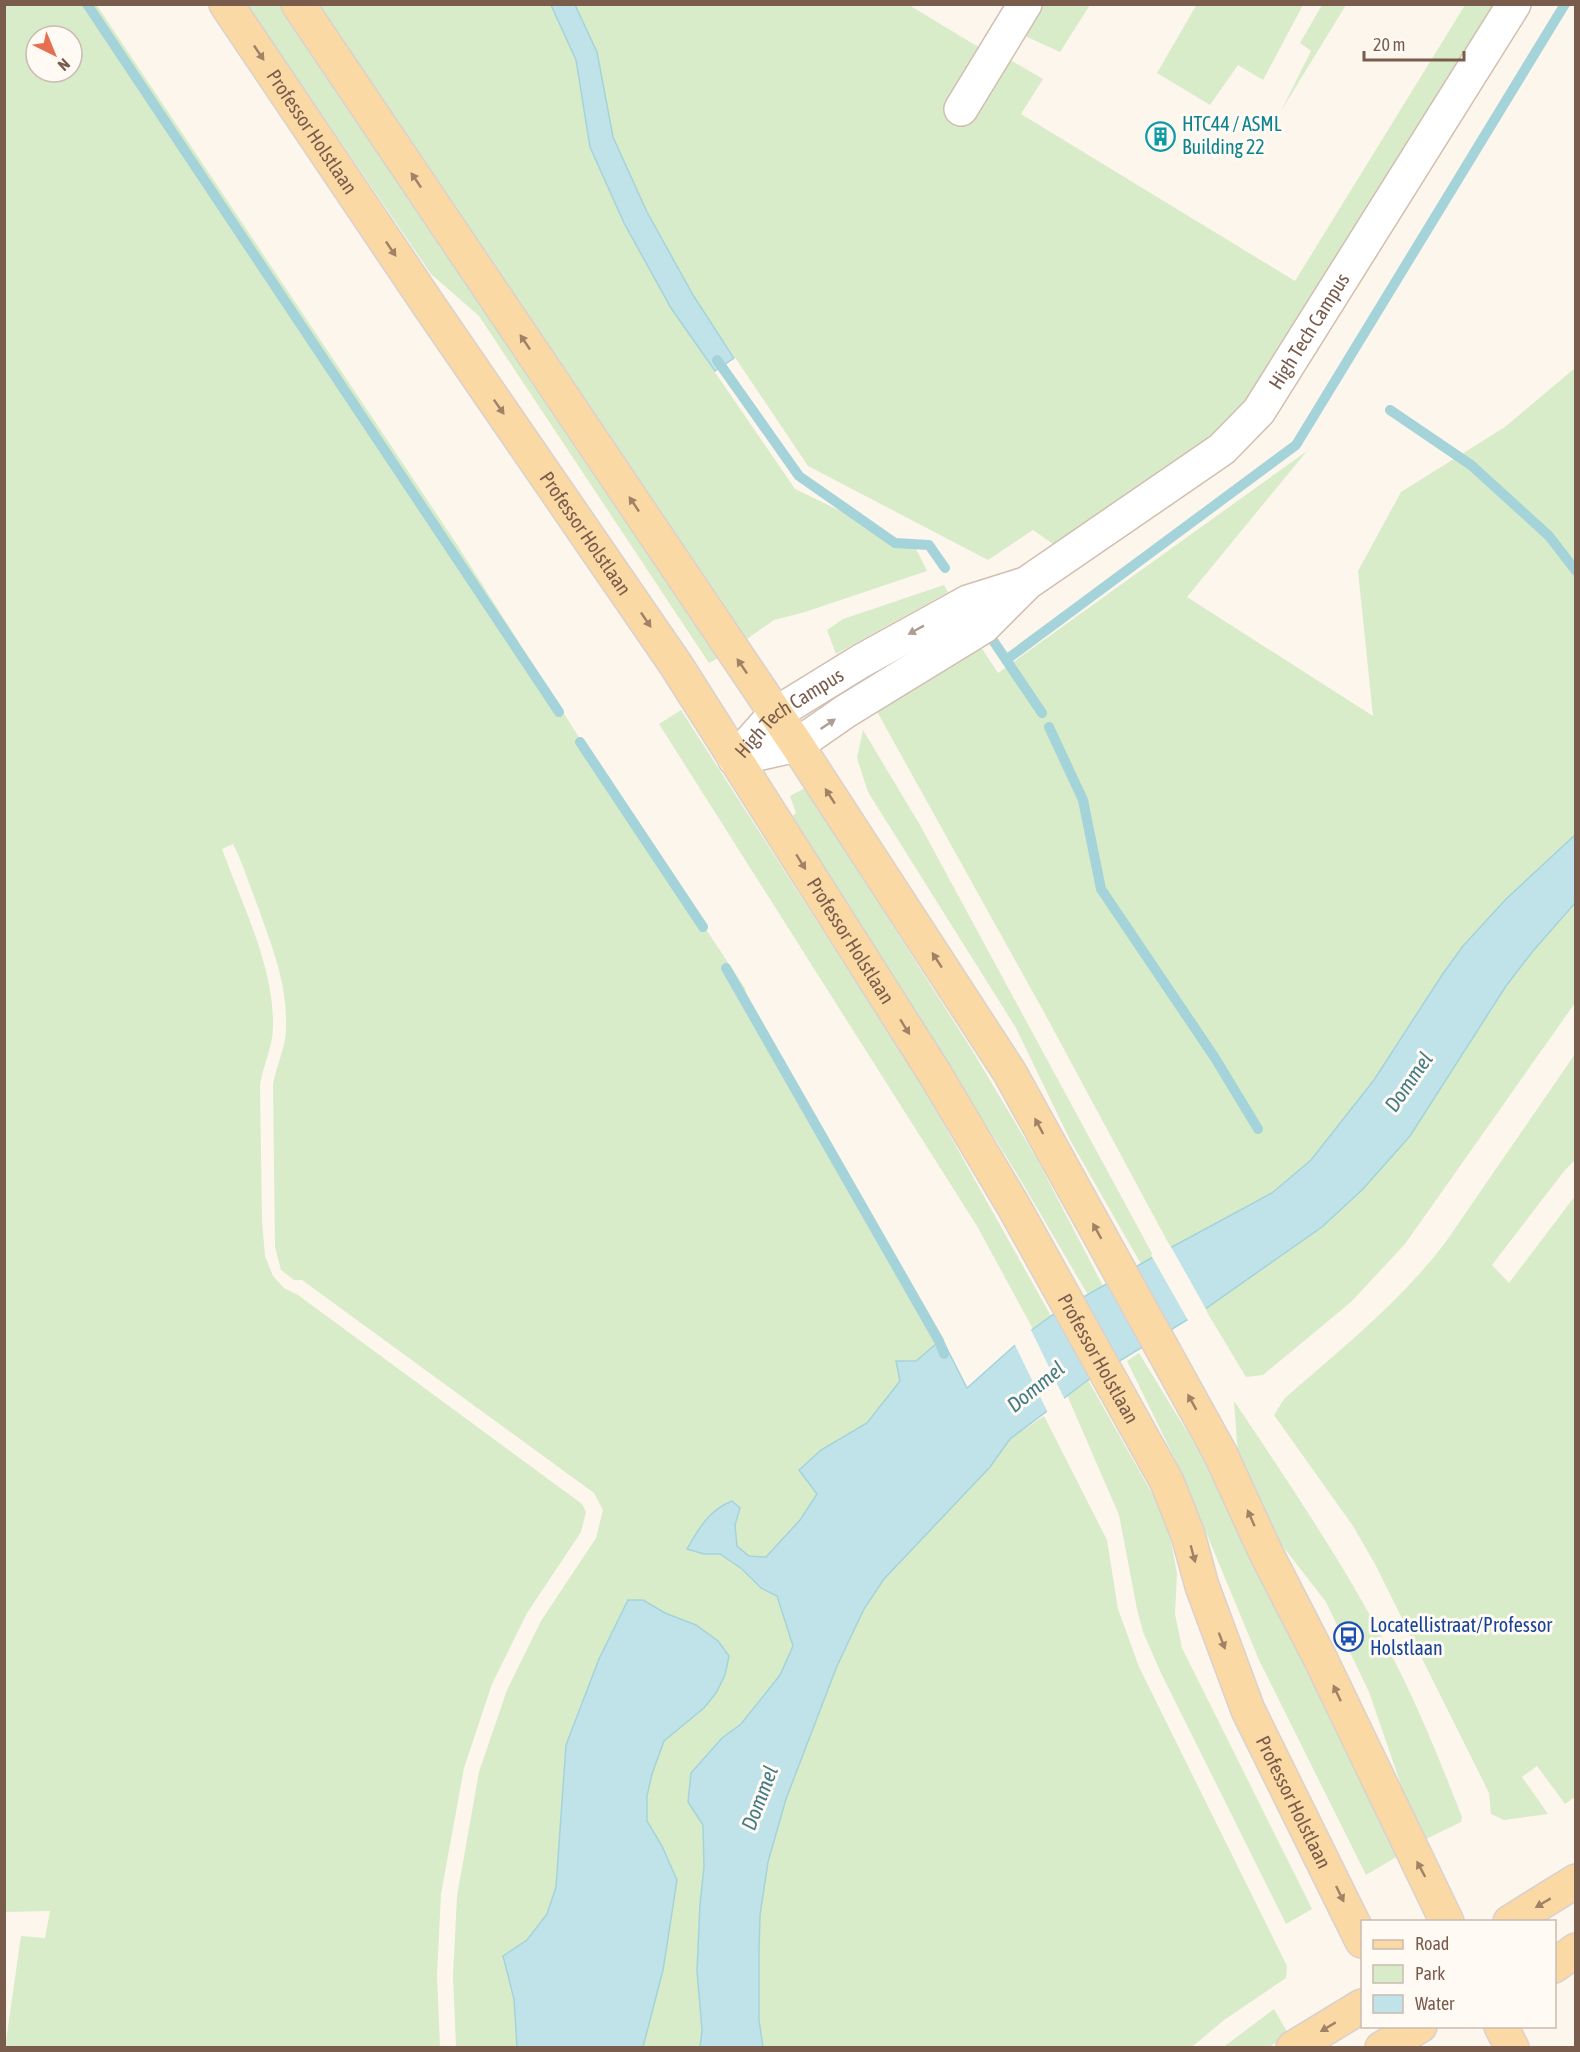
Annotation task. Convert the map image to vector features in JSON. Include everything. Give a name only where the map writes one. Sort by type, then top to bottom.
[{"type":"main road","name":"Professor Holstlaan","points":[[226,4],[430,307],[650,626],[935,1074],[1014,1207],[1167,1482],[1188,1535],[1202,1586],[1248,1710],[1361,1939]]},
{"type":"main road","points":[[298,4],[797,745],[1010,1073],[1220,1453],[1266,1553],[1321,1660],[1446,1920]]},
{"type":"main road","points":[[1513,1920],[1575,1881]]},
{"type":"main road","points":[[1556,1964],[1575,1950]]},
{"type":"main road","points":[[1293,2048],[1361,2007]]},
{"type":"main road","points":[[1502,2028],[1512,2048]]},
{"type":"street","points":[[961,109],[1024,4]]},
{"type":"street","name":"High Tech Campus","points":[[735,759],[797,745],[846,711],[983,627],[1027,583],[1222,449],[1259,411],[1514,4]]},
{"type":"street","name":"High Tech Campus","points":[[735,759],[775,714],[861,661],[968,602],[1027,583]]},
{"type":"green space","points":[[96,4],[456,543],[594,761],[745,988],[748,1004],[942,1339],[916,1361],[867,1423],[821,1450],[799,1470],[818,1494],[800,1520],[766,1557],[749,1556],[737,1546],[735,1525],[740,1508],[704,1554],[719,1554],[742,1569],[761,1588],[777,1596],[793,1646],[781,1675],[741,1724],[722,1738],[688,1802],[703,1825],[704,1867],[697,1971],[702,2030],[700,2047],[643,2047],[663,1970],[677,1880],[662,1846],[647,1821],[647,1796],[664,1741],[704,1708],[696,1625],[665,1613],[643,1600],[580,1706],[566,1745],[556,1887],[547,1914],[527,1940],[503,1956],[514,1999],[517,2047],[456,2047],[453,1976],[457,1896],[479,1772],[507,1690],[541,1621],[596,1538],[603,1510],[594,1493],[302,1280],[294,1280],[281,1270],[275,1247],[273,1085],[286,1035],[284,995],[272,946],[245,871],[233,844],[222,849],[263,959],[272,1004],[273,1034],[260,1085],[262,1220],[265,1256],[273,1276],[284,1288],[298,1295],[582,1504],[586,1512],[581,1532],[527,1613],[492,1684],[464,1768],[441,1894],[437,1975],[440,2047],[5,2048],[21,1936],[45,1938],[50,1911],[4,1912],[4,5]]},
{"type":"green space","points":[[1197,4],[1303,5],[1263,80],[1238,65],[1210,105],[1157,73]]},
{"type":"green space","points":[[247,5],[281,5],[720,657],[709,663],[479,316],[431,274]]},
{"type":"green space","points":[[320,5],[551,5],[576,60],[590,147],[624,223],[671,308],[795,489],[915,547],[927,571],[805,612],[774,620],[747,639]]},
{"type":"green space","points":[[575,5],[909,5],[975,45],[1012,61],[1043,79],[1021,114],[1295,281],[1465,5],[1496,5],[1262,386],[1212,435],[1139,488],[1053,544],[1033,530],[988,560],[808,466],[693,295],[647,212],[613,137],[597,52]]},
{"type":"green space","points":[[1044,5],[1090,5],[1060,52],[1025,36]]},
{"type":"green space","points":[[1322,5],[1346,5],[1281,111],[1311,51],[1300,43]]},
{"type":"green space","points":[[1575,368],[1575,835],[1506,899],[1463,946],[1374,1080],[1311,1160],[1272,1193],[1171,1248],[1045,1014],[875,708],[977,641],[998,673],[1307,451],[1187,597],[1373,716],[1358,571],[1401,492],[1505,427]]},
{"type":"green space","points":[[944,585],[948,592],[836,654],[827,630],[843,619]]},
{"type":"green space","points":[[681,710],[920,1082],[1051,1316],[1033,1329],[977,1226],[659,724]]},
{"type":"green space","points":[[863,730],[920,825],[1154,1257],[1141,1264],[1070,1140],[1016,1028],[868,792],[857,758]]},
{"type":"green space","points":[[805,788],[972,1050],[1038,1161],[1103,1286],[1088,1295],[1017,1174],[949,1065],[790,818],[796,813],[790,796]]},
{"type":"green space","points":[[1575,903],[1575,1003],[1405,1244],[1351,1302],[1263,1375],[1246,1377],[1205,1309],[1322,1227],[1363,1189],[1410,1136],[1506,986]]},
{"type":"green space","points":[[1575,1054],[1575,1160],[1492,1265],[1509,1283],[1575,1196],[1575,1797],[1565,1804],[1537,1766],[1522,1777],[1548,1814],[1504,1820],[1491,1814],[1489,1793],[1375,1564],[1353,1526],[1274,1415],[1284,1399],[1369,1325],[1427,1265],[1445,1243]]},
{"type":"green space","points":[[1139,1353],[1200,1453],[1398,1856],[1366,1875],[1259,1660],[1181,1472],[1127,1361]]},
{"type":"green space","points":[[1088,1380],[1167,1520],[1177,1573],[1175,1614],[1182,1648],[1312,1909],[1286,1924],[1161,1673],[1143,1632],[1119,1515],[1067,1395]]},
{"type":"green space","points":[[1234,1401],[1302,1504],[1367,1609],[1428,1732],[1462,1817],[1461,1822],[1424,1840],[1409,1808],[1369,1692],[1326,1602],[1281,1544],[1238,1456]]},
{"type":"green space","points":[[1044,1416],[1107,1540],[1118,1609],[1139,1667],[1287,1966],[1286,1978],[1224,2020],[1192,2047],[763,2048],[759,2020],[759,1951],[760,1915],[768,1862],[786,1799],[837,1666],[864,1609],[884,1579],[990,1467],[1010,1439]]},
{"type":"green space","points":[[1274,2009],[1289,2035],[1269,2047],[1222,2048]]},
{"type":"water","points":[[551,5],[575,5],[597,52],[613,137],[647,212],[693,295],[734,358],[715,371],[671,308],[624,223],[590,147],[576,60]]},
{"type":"water","name":"Dommel","points":[[1575,835],[1575,903],[1506,986],[1410,1136],[1363,1189],[1322,1227],[1205,1309],[1088,1380],[1010,1439],[990,1467],[884,1579],[864,1609],[837,1666],[786,1799],[768,1862],[760,1915],[759,1951],[759,2020],[763,2047],[700,2047],[702,2030],[697,1971],[704,1867],[703,1825],[688,1802],[691,1773],[722,1738],[741,1724],[780,1675],[793,1646],[777,1596],[761,1588],[742,1569],[720,1554],[704,1554],[687,1549],[700,1527],[717,1509],[732,1501],[740,1508],[735,1525],[737,1546],[749,1556],[766,1557],[800,1520],[817,1494],[799,1470],[821,1450],[867,1423],[900,1381],[896,1361],[916,1361],[942,1339],[967,1388],[1033,1329],[1051,1316],[1146,1261],[1272,1193],[1311,1160],[1374,1080],[1463,946],[1506,899]]},
{"type":"water","points":[[628,1600],[643,1600],[665,1613],[696,1625],[718,1641],[729,1656],[725,1675],[716,1693],[704,1708],[664,1741],[647,1796],[647,1821],[662,1846],[677,1880],[663,1970],[643,2047],[517,2047],[514,1999],[503,1956],[527,1940],[547,1914],[556,1887],[566,1745],[599,1659]]},
{"type":"pier","points":[[1170,1245],[1207,1311],[1189,1322],[1151,1255]]},
{"type":"pier","points":[[1030,1328],[1065,1400],[1048,1413],[1014,1343]]},
{"type":"waterway","points":[[87,4],[559,712]]},
{"type":"waterway","points":[[1006,660],[1296,445],[1565,4]]},
{"type":"waterway","points":[[717,360],[799,476],[895,543],[929,545],[945,568]]},
{"type":"waterway","points":[[1390,410],[1471,465],[1549,536],[1576,571]]},
{"type":"waterway","points":[[990,636],[1042,713]]},
{"type":"waterway","points":[[1049,727],[1083,800],[1101,889],[1215,1058],[1258,1129]]},
{"type":"waterway","points":[[580,742],[703,927]]},
{"type":"waterway","points":[[726,968],[939,1341],[944,1354]]},
{"type":"place","name":"HTC44 / ASML Building 22","points":[[1161,136]]},
{"type":"place","name":"Locatellistraat/Professor Holstlaan","points":[[1349,1637]]}]
